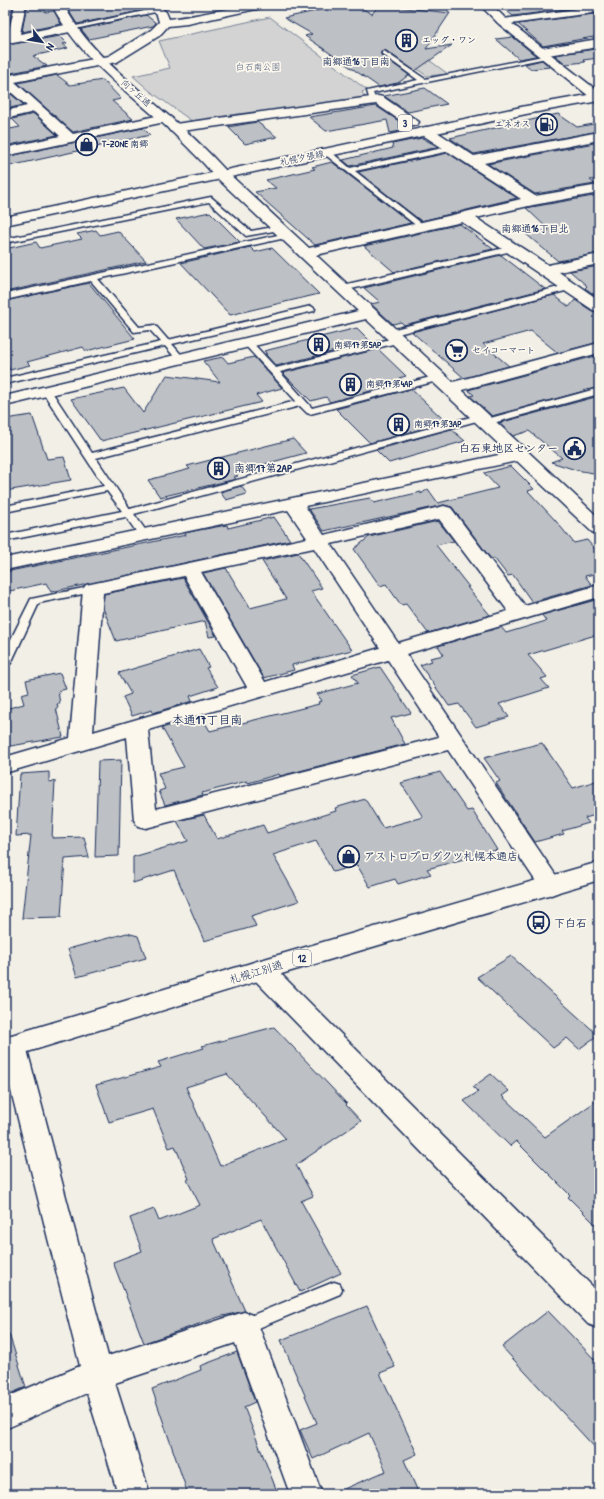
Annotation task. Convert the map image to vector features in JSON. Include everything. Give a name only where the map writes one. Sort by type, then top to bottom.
[{"type":"main road","points":[[24,5],[20,6],[13,39],[70,28]]},
{"type":"main road","name":"向ヶ丘通","points":[[58,5],[70,28],[96,57],[220,166],[283,232],[599,528]]},
{"type":"main road","points":[[5,80],[96,57],[113,59],[155,33],[165,23],[187,21],[244,7],[261,5]]},
{"type":"main road","points":[[486,5],[503,22],[585,87]]},
{"type":"main road","points":[[155,8],[164,18],[165,23]]},
{"type":"main road","points":[[503,22],[599,9]]},
{"type":"main road","points":[[544,54],[599,43]]},
{"type":"main road","points":[[5,80],[70,138]]},
{"type":"main road","name":"札幌夕張線","points":[[257,154],[585,87],[599,94]]},
{"type":"main road","name":"札幌夕張線","points":[[28,202],[220,166],[327,153],[599,94]]},
{"type":"main road","points":[[175,128],[378,100],[412,122]]},
{"type":"main road","points":[[5,115],[36,108]]},
{"type":"main road","points":[[5,152],[165,118]]},
{"type":"main road","points":[[426,132],[533,201]]},
{"type":"main road","points":[[471,161],[599,136]]},
{"type":"main road","name":"札幌夕張線","points":[[5,221],[220,166]]},
{"type":"main road","points":[[307,253],[466,218],[533,201],[599,189]]},
{"type":"main road","points":[[466,218],[546,270],[599,307]]},
{"type":"main road","points":[[546,270],[599,259]]},
{"type":"main road","points":[[5,401],[370,313]]},
{"type":"main road","points":[[444,383],[599,348]]},
{"type":"main road","points":[[5,564],[522,455]]},
{"type":"main road","points":[[293,503],[317,542],[551,886]]},
{"type":"main road","points":[[80,743],[93,589],[190,570],[444,512],[520,614]]},
{"type":"main road","points":[[190,570],[259,690]]},
{"type":"main road","points":[[5,765],[599,591]]},
{"type":"main road","points":[[137,726],[146,820],[453,741]]},
{"type":"main road","name":"札幌江別通","points":[[9,1047],[261,970],[599,871]]},
{"type":"main road","points":[[261,970],[599,1314]]},
{"type":"main road","points":[[9,1047],[97,1374],[134,1494]]},
{"type":"main road","points":[[5,1414],[97,1374],[244,1326],[306,1494]]},
{"type":"lane","points":[[70,28],[155,8]]},
{"type":"lane","points":[[384,53],[423,81]]},
{"type":"lane","points":[[373,101],[369,92],[544,54]]},
{"type":"lane","points":[[349,170],[452,148]]},
{"type":"lane","points":[[327,153],[422,228]]},
{"type":"lane","points":[[5,242],[211,198],[249,234],[283,232]]},
{"type":"lane","points":[[5,297],[93,278],[283,232]]},
{"type":"lane","points":[[343,288],[513,248]]},
{"type":"lane","points":[[93,278],[137,330],[152,327],[181,359]]},
{"type":"lane","points":[[274,371],[570,287]]},
{"type":"lane","points":[[5,381],[311,309]]},
{"type":"lane","points":[[247,342],[301,403],[310,410],[444,383]]},
{"type":"lane","points":[[47,391],[89,457],[144,535]]},
{"type":"lane","points":[[5,538],[128,513],[599,391]]},
{"type":"lane","points":[[89,457],[301,403]]},
{"type":"lane","points":[[5,509],[110,488]]},
{"type":"lane","points":[[5,663],[35,602],[93,589]]},
{"type":"lane","points":[[244,1326],[334,1289]]},
{"type":"green space","name":"白石南公園","points":[[270,17],[367,90],[362,92],[366,99],[193,122],[150,91],[133,76],[170,68],[159,41]]},
{"type":"green space","points":[[425,57],[448,74],[427,76],[407,62]]},
{"type":"building","points":[[44,5],[45,12],[54,11],[61,24],[22,32],[26,9],[31,6]]},
{"type":"building","points":[[83,5],[132,5],[140,11],[77,24],[67,8]]},
{"type":"building","points":[[343,5],[356,5],[372,14],[379,5],[450,13],[426,49],[452,45],[415,71],[385,50],[381,51],[381,55],[409,75],[398,83],[379,87],[305,36],[312,34],[284,18]]},
{"type":"building","points":[[528,5],[581,5],[584,7],[513,16],[503,8]]},
{"type":"building","points":[[13,7],[6,39],[8,43],[13,44],[60,36],[67,43],[63,44],[68,48],[33,56],[47,66],[5,74],[5,8]]},
{"type":"building","points":[[594,14],[599,18],[599,36],[543,46],[518,24]]},
{"type":"building","points":[[146,15],[156,23],[153,26],[89,39],[81,29]]},
{"type":"building","points":[[513,37],[536,56],[519,59],[496,39]]},
{"type":"building","points":[[595,49],[599,52],[599,58],[583,60],[585,62],[566,64],[555,55]]},
{"type":"building","points":[[542,60],[550,67],[531,69],[525,64]]},
{"type":"building","points":[[57,75],[70,85],[103,80],[121,99],[112,101],[133,119],[73,132],[18,83]]},
{"type":"building","points":[[425,88],[447,104],[408,112],[384,96]]},
{"type":"building","points":[[5,89],[24,105],[5,109]]},
{"type":"building","points":[[376,106],[411,129],[390,133],[387,120],[326,131],[309,117]]},
{"type":"building","points":[[34,114],[57,135],[5,146],[5,130],[20,127],[12,119]]},
{"type":"building","points":[[558,114],[577,127],[599,123],[599,131],[474,154],[450,138]]},
{"type":"building","points":[[257,122],[277,137],[245,144],[228,127]]},
{"type":"building","name":"T-ZONE 南郷","points":[[143,128],[150,135],[5,167],[5,157]]},
{"type":"building","points":[[422,138],[439,147],[350,166],[343,160],[393,148],[392,144]]},
{"type":"building","points":[[599,142],[599,179],[590,180],[595,184],[535,194],[488,164]]},
{"type":"building","points":[[448,153],[517,198],[421,221],[358,172]]},
{"type":"building","points":[[332,162],[411,223],[315,245],[255,192],[276,188],[266,180],[315,169],[312,167]]},
{"type":"building","points":[[599,195],[599,253],[558,261],[526,234],[549,230],[526,208]]},
{"type":"building","points":[[210,212],[240,242],[204,249],[176,219]]},
{"type":"building","points":[[460,224],[493,249],[394,272],[364,246]]},
{"type":"building","points":[[96,230],[100,235],[118,231],[146,261],[5,292],[5,249],[36,242],[40,248],[82,239],[77,234]]},
{"type":"building","points":[[250,247],[255,252],[272,248],[319,294],[230,315],[181,263]]},
{"type":"building","points":[[501,255],[545,289],[404,325],[401,322],[393,324],[371,304],[380,302],[364,288]]},
{"type":"building","points":[[599,266],[599,298],[585,288],[587,286],[570,271]]},
{"type":"building","points":[[89,283],[135,339],[86,351],[83,347],[27,362],[30,365],[10,370],[8,366],[5,367],[5,301]]},
{"type":"building","points":[[554,295],[569,307],[575,300],[592,311],[599,313],[599,342],[558,353],[531,331],[483,344],[509,366],[464,378],[412,332]]},
{"type":"building","name":"南郷17第5AP","points":[[357,328],[371,342],[276,366],[264,351]]},
{"type":"building","points":[[378,349],[406,376],[399,378],[404,382],[330,402],[326,397],[311,401],[283,373]]},
{"type":"building","points":[[599,355],[599,387],[492,416],[470,396],[474,395],[468,390]]},
{"type":"building","points":[[223,357],[228,363],[254,357],[282,388],[256,395],[262,402],[101,441],[71,399],[124,388],[143,413],[167,375],[220,382],[203,361]]},
{"type":"building","points":[[411,389],[443,419],[440,420],[444,423],[370,443],[336,409]]},
{"type":"building","points":[[599,396],[599,474],[576,470],[551,462],[562,458],[529,431],[513,436],[499,423]]},
{"type":"building","points":[[32,415],[47,459],[64,457],[71,480],[5,491],[5,419]]},
{"type":"building","points":[[451,429],[465,441],[389,463],[376,450]]},
{"type":"building","name":"南郷17第2AP","points":[[293,439],[306,453],[250,468],[251,470],[235,474],[238,476],[234,477],[236,479],[160,497],[148,480],[190,469],[187,466]]},
{"type":"building","points":[[511,466],[534,489],[528,491],[574,543],[587,540],[599,554],[599,573],[585,576],[592,585],[532,602],[513,575],[508,576],[494,558],[491,559],[452,507],[444,505],[324,531],[309,509],[370,498],[374,503],[421,492],[421,494],[428,489],[438,503],[498,488],[484,473]]},
{"type":"building","points":[[241,486],[247,494],[226,500],[220,492]]},
{"type":"building","points":[[274,517],[290,540],[51,592],[46,583],[5,592],[5,572],[186,535],[185,533],[199,530],[227,525],[228,528]]},
{"type":"building","points":[[438,521],[454,541],[436,545],[490,615],[428,633],[406,604],[401,605],[386,584],[380,586],[354,549],[369,537]]},
{"type":"building","points":[[298,553],[322,588],[311,591],[352,650],[292,665],[294,670],[264,678],[203,573],[226,568],[250,608],[286,599],[262,561]]},
{"type":"building","points":[[183,578],[216,636],[209,637],[205,621],[116,641],[103,608],[104,594]]},
{"type":"building","points":[[599,599],[599,634],[528,655],[547,677],[541,679],[549,688],[499,704],[509,717],[476,727],[459,704],[449,706],[420,665],[432,661],[430,658],[444,655],[438,646],[501,627],[506,633],[546,621],[542,615]]},
{"type":"building","points":[[199,649],[209,667],[206,668],[218,687],[190,696],[192,701],[153,713],[152,710],[132,716],[123,697],[131,694],[119,673]]},
{"type":"building","points":[[380,667],[411,713],[391,718],[405,744],[280,776],[279,774],[248,783],[247,781],[165,805],[159,791],[165,789],[158,773],[184,767],[162,728],[201,716],[210,731],[319,704],[318,702],[322,701],[317,694],[358,683],[352,675]]},
{"type":"building","points":[[60,673],[66,689],[58,691],[60,704],[57,704],[58,708],[56,708],[63,737],[5,747],[5,709],[24,704],[21,694],[29,692],[26,680]]},
{"type":"building","points":[[542,743],[573,788],[599,780],[599,814],[585,818],[589,823],[562,831],[564,834],[535,842],[496,783],[500,781],[484,758]]},
{"type":"building","points":[[121,760],[119,856],[95,857],[98,761]]},
{"type":"building","points":[[49,772],[49,782],[55,781],[52,838],[84,837],[89,857],[65,859],[61,917],[22,918],[31,835],[16,836],[20,774]]},
{"type":"building","points":[[440,772],[467,811],[472,810],[497,850],[427,869],[431,874],[398,884],[395,879],[370,887],[357,865],[333,872],[316,841],[273,855],[299,901],[251,916],[256,926],[204,941],[174,870],[133,883],[133,857],[188,841],[177,821],[204,815],[217,839],[263,825],[267,833],[336,811],[335,808],[365,799],[383,828],[423,817],[401,783]]},
{"type":"building","points":[[127,933],[138,936],[146,958],[77,977],[68,949]]},
{"type":"building","points":[[511,956],[598,1035],[579,1049],[567,1038],[553,1048],[477,977]]},
{"type":"building","points":[[274,1027],[347,1104],[346,1105],[361,1121],[296,1165],[313,1196],[301,1201],[341,1273],[300,1292],[261,1219],[213,1239],[245,1311],[219,1317],[144,1343],[113,1262],[142,1251],[130,1218],[154,1209],[159,1221],[200,1205],[187,1180],[189,1179],[175,1146],[169,1148],[153,1109],[109,1122],[96,1085],[161,1067],[158,1062],[204,1048],[202,1046]],"holes":[[[227,1074],[286,1139],[220,1166],[186,1087]]]},
{"type":"building","points":[[491,1074],[509,1091],[502,1096],[545,1137],[599,1099],[599,1228],[568,1197],[570,1195],[516,1141],[510,1146],[464,1101],[478,1092],[473,1087]]},
{"type":"building","points":[[367,1306],[395,1367],[380,1373],[417,1454],[404,1460],[419,1494],[332,1494],[386,1471],[369,1433],[313,1459],[300,1430],[317,1423],[281,1340]]},
{"type":"building","points":[[548,1311],[599,1364],[599,1452],[502,1347]]},
{"type":"building","points":[[5,1334],[9,1334],[26,1387],[5,1396]]},
{"type":"building","points":[[237,1352],[255,1402],[244,1407],[278,1494],[188,1494],[152,1389],[201,1370],[200,1366]]},
{"type":"place","name":"エッグ・ワン","points":[[406,40]]},
{"type":"place","name":"エネオス","points":[[546,124]]},
{"type":"place","name":"T-ZONE 南郷","points":[[86,144]]},
{"type":"place","name":"南郷17第5AP","points":[[318,345]]},
{"type":"place","name":"セイコーマート","points":[[456,350]]},
{"type":"place","name":"南郷17第4AP","points":[[351,384]]},
{"type":"place","name":"南郷17第3AP","points":[[398,424]]},
{"type":"place","name":"白石東地区センター","points":[[574,448]]},
{"type":"place","name":"南郷17第2AP","points":[[219,468]]},
{"type":"place","name":"アストロプロダクツ札幌本通店","points":[[348,856]]},
{"type":"place","name":"下白石","points":[[539,923]]},
{"type":"district","name":"南郷通16丁目南","points":[[356,61]]},
{"type":"district","name":"南郷通16丁目北","points":[[535,228]]},
{"type":"district","name":"本通17丁目南","points":[[207,720]]}]
